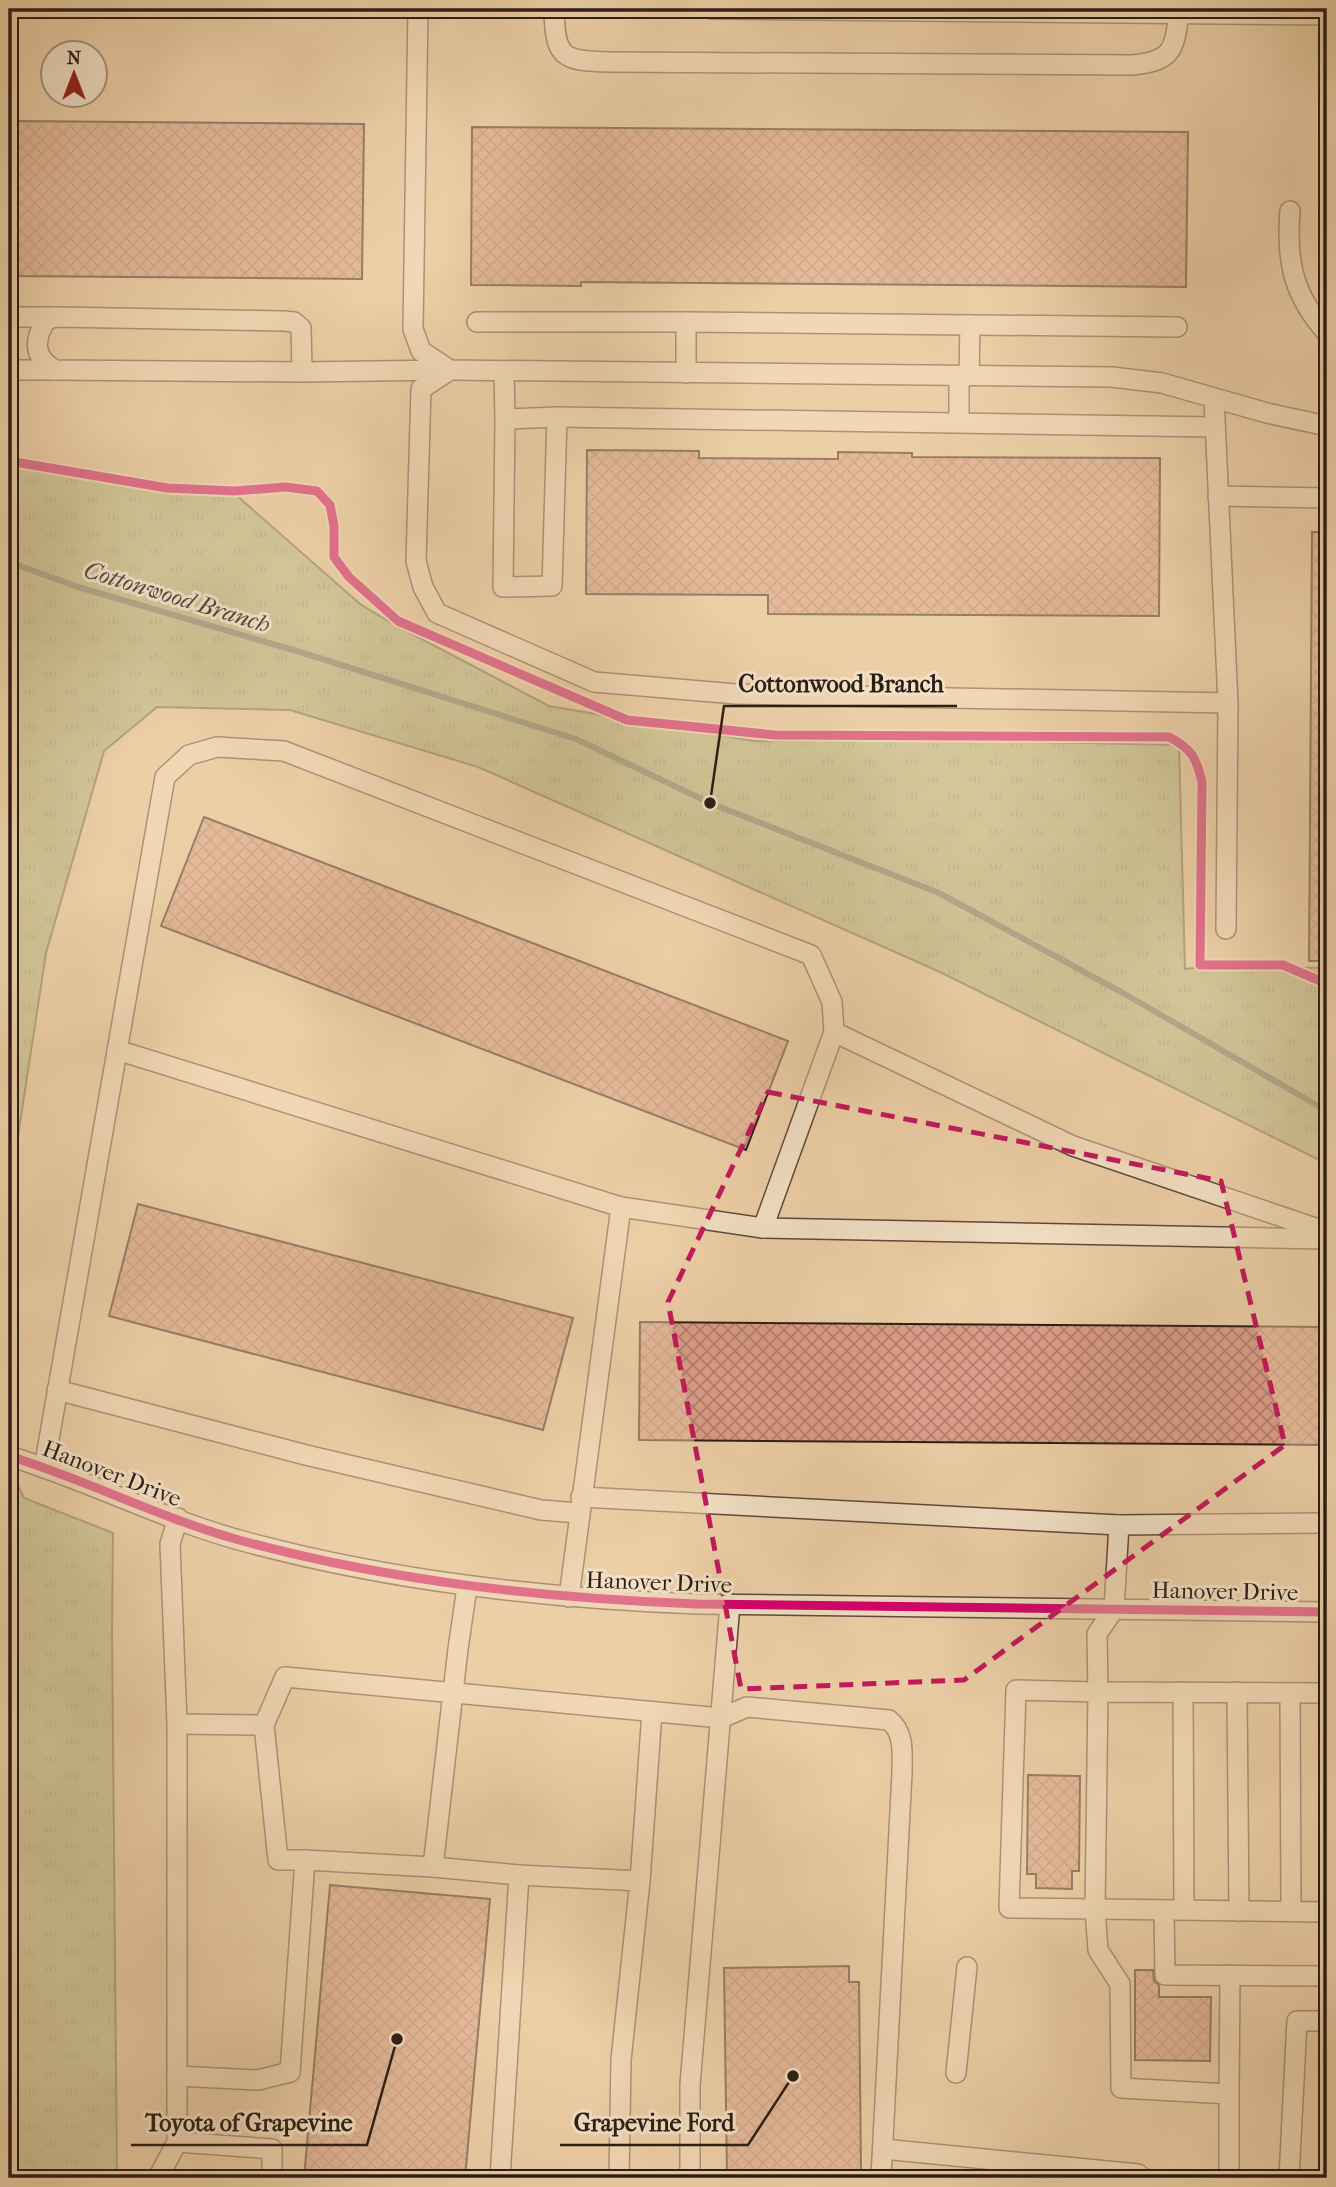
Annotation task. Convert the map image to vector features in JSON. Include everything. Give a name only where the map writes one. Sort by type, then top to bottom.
[{"type":"street","points":[[418,9],[413,329],[421,351],[450,370]]},
{"type":"street","points":[[554,9],[557,46],[566,56],[585,61],[651,62],[1132,65],[1154,63],[1169,54],[1176,37],[1179,14]]},
{"type":"street","points":[[712,9],[1320,13]]},
{"type":"street","points":[[1290,211],[1288,243],[1294,280],[1312,317],[1327,333]]},
{"type":"street","points":[[9,317],[294,322],[301,328],[303,335],[302,372]]},
{"type":"street","points":[[55,370],[44,363],[37,343],[40,329],[46,320],[56,317]]},
{"type":"street","points":[[477,322],[1177,327]]},
{"type":"street","points":[[686,373],[687,322]]},
{"type":"street","points":[[959,422],[970,325]]},
{"type":"street","points":[[9,370],[450,370],[1112,377],[1162,383],[1298,421],[1327,426]]},
{"type":"street","points":[[450,370],[421,389],[416,561],[422,587],[437,613],[594,682],[736,694],[1228,703]]},
{"type":"street","points":[[504,371],[503,587],[552,586],[557,417]]},
{"type":"street","points":[[1214,398],[1228,703],[1226,929]]},
{"type":"street","points":[[505,419],[557,417],[1215,427]]},
{"type":"street","points":[[1218,496],[1327,498]]},
{"type":"street","points":[[44,1468],[165,777],[189,755],[217,747],[284,751],[811,955],[832,1002],[834,1032],[763,1228]]},
{"type":"street","points":[[834,1032],[1073,1146],[1327,1232]]},
{"type":"street","points":[[117,1050],[621,1207],[763,1228],[1327,1240]]},
{"type":"street","points":[[569,1597],[621,1207]]},
{"type":"street","points":[[57,1390],[306,1455],[541,1510],[580,1505],[1119,1525],[1327,1523]]},
{"type":"street","name":"Hanover Drive","points":[[9,1456],[236,1539],[317,1559],[467,1587],[569,1597],[730,1604],[1327,1612]]},
{"type":"street","points":[[158,2178],[177,2142],[177,1724],[170,1544],[178,1518]]},
{"type":"street","points":[[1119,1525],[1114,1609],[1097,1634],[1095,1909],[1098,1950],[1121,1984],[1121,2088],[1229,2094]]},
{"type":"street","points":[[433,1867],[467,1587]]},
{"type":"street","points":[[690,2178],[690,2085],[730,1604]]},
{"type":"street","points":[[640,1881],[278,1860],[264,1726],[285,1677],[721,1718],[747,1707],[889,1720],[898,1727],[902,1746],[902,1773],[881,2178]]},
{"type":"street","points":[[1327,1693],[1016,1690],[1009,1908],[1327,1912]]},
{"type":"street","points":[[1183,1692],[1184,1910]]},
{"type":"street","points":[[1237,1692],[1239,1911]]},
{"type":"street","points":[[1290,1693],[1291,1911]]},
{"type":"street","points":[[619,2178],[621,2060],[640,1881],[652,1712]]},
{"type":"street","points":[[177,1724],[264,1726]]},
{"type":"street","points":[[177,2076],[258,2080],[290,2072],[305,1860]]},
{"type":"street","points":[[500,2178],[519,1875]]},
{"type":"street","points":[[1164,1910],[1165,1975],[1327,1976]]},
{"type":"street","points":[[956,2073],[967,1967]]},
{"type":"street","points":[[1228,2178],[1230,1975]]},
{"type":"street","points":[[1289,2178],[1297,2021],[1327,2021]]},
{"type":"street","points":[[177,2142],[272,2148],[272,2178]]},
{"type":"street","points":[[883,2150],[1138,2174],[1143,2178]]},
{"type":"highlighted area","points":[[768,1092],[1221,1181],[1285,1445],[964,1680],[741,1689],[668,1302]]},
{"type":"green space","points":[[9,465],[235,494],[360,604],[549,706],[754,741],[996,741],[1179,745],[1185,969],[1213,966],[1327,968],[1327,1164],[940,972],[478,767],[290,710],[157,707],[104,751],[46,953],[9,1195]]},
{"type":"green space","points":[[9,1468],[24,1498],[113,1533],[117,2178],[9,2178]]},
{"type":"building","points":[[9,121],[364,124],[362,279],[9,276]]},
{"type":"building","points":[[472,127],[1188,132],[1186,287],[581,282],[581,286],[471,285]]},
{"type":"building","points":[[587,450],[699,451],[699,458],[838,459],[838,452],[912,453],[912,457],[1160,458],[1159,616],[768,614],[768,595],[586,594]]},
{"type":"building","points":[[1312,532],[1327,532],[1327,961],[1309,961]]},
{"type":"building","points":[[204,817],[788,1041],[746,1150],[161,926]]},
{"type":"building","points":[[138,1204],[573,1318],[543,1430],[109,1316]]},
{"type":"building","points":[[640,1322],[1327,1327],[1327,1445],[639,1440]]},
{"type":"building","points":[[1028,1775],[1080,1776],[1079,1871],[1072,1871],[1072,1889],[1036,1888],[1036,1874],[1027,1874]]},
{"type":"building","points":[[330,1885],[490,1899],[465,2178],[304,2178]]},
{"type":"building","points":[[849,1966],[849,1982],[859,1982],[861,2171],[828,2171],[828,2178],[727,2178],[724,1968]]},
{"type":"building","points":[[1135,1970],[1153,1970],[1154,1981],[1159,1985],[1159,1997],[1211,1997],[1210,2061],[1135,2060]]},
{"type":"waterway","name":"Cottonwood Branch","points":[[9,562],[78,587],[300,652],[576,739],[710,803],[939,893],[1123,993],[1327,1111]]},
{"type":"cycle path","points":[[9,461],[167,488],[235,491],[285,487],[317,491],[330,505],[334,526],[334,557],[349,577],[398,621],[627,720],[775,735],[1169,737],[1192,755],[1202,782],[1200,965],[1283,965],[1327,984]]},
{"type":"cycle path","points":[[9,1456],[239,1540],[409,1577],[524,1592],[697,1604],[1327,1612]]},
{"type":"place","name":"Cottonwood Branch","points":[[710,803]]},
{"type":"place","name":"Toyota of Grapevine","points":[[397,2039]]},
{"type":"place","name":"Grapevine Ford","points":[[793,2076]]}]
